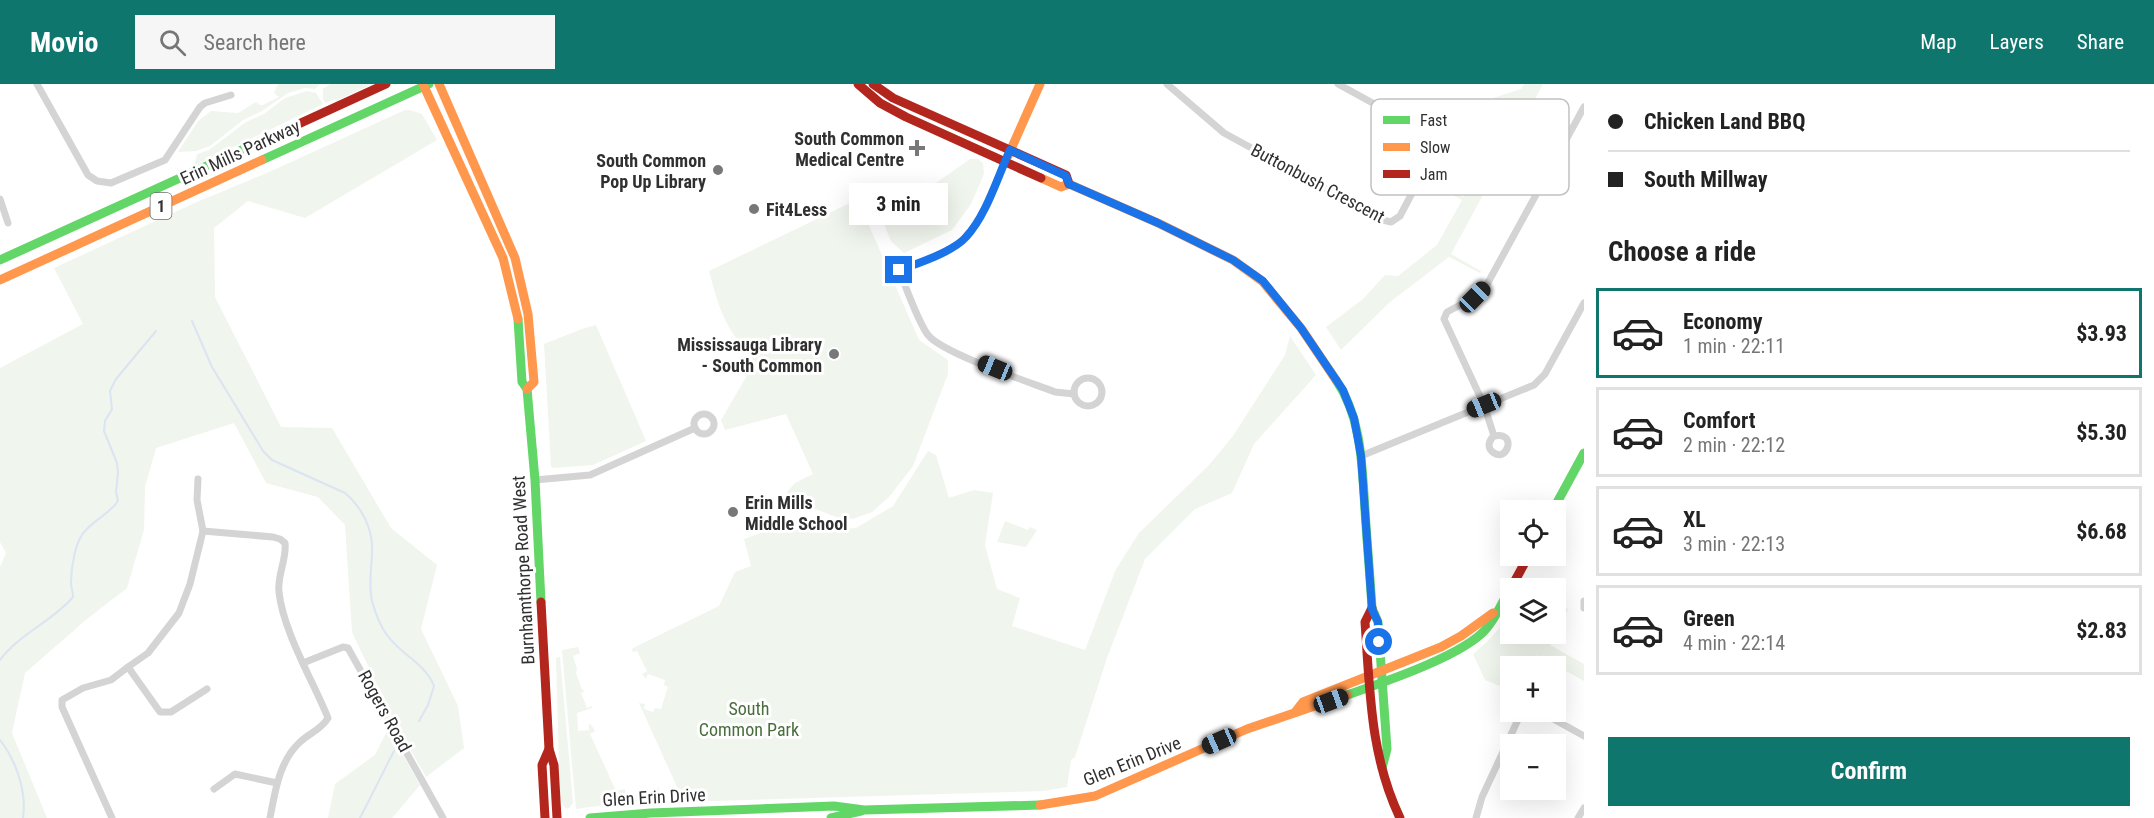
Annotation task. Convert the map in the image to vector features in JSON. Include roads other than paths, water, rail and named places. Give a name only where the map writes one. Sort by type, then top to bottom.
[{"type":"street","points":[[36,84],[88,175],[97,181],[111,183],[165,159],[200,108],[206,103],[231,95]]},
{"type":"street","name":"Erin Mills Parkway","points":[[0,260],[386,84]]},
{"type":"street","name":"Burnhamthorpe Road West","points":[[439,84],[501,223],[518,267],[528,314],[532,351],[534,382],[527,389]]},
{"type":"street","points":[[858,84],[880,103],[1061,187],[1069,184],[1219,252],[1263,281],[1290,313],[1343,390],[1354,418],[1361,456],[1372,609],[1378,622],[1387,749],[1382,768]]},
{"type":"street","points":[[873,84],[893,98],[1066,176],[1069,184]]},
{"type":"street","points":[[1040,84],[974,226],[964,239],[944,252],[899,270],[921,322],[931,338],[951,350],[1055,392],[1074,394]]},
{"type":"street","name":"Buttonbush Crescent","points":[[1167,84],[1224,133],[1383,220],[1391,222],[1400,216],[1411,195]]},
{"type":"street","name":"Buttonbush Crescent","points":[[1338,84],[1371,102]]},
{"type":"street","name":"Erin Mills Parkway","points":[[0,280],[425,85]]},
{"type":"street","name":"Burnhamthorpe Road West","points":[[425,85],[491,228],[503,258],[518,316],[522,382],[527,389],[535,480],[549,749],[554,765],[557,818]]},
{"type":"street","points":[[1569,134],[1584,107]]},
{"type":"street","points":[[1494,436],[1484,405],[1444,319],[1447,312],[1475,297],[1485,288],[1536,195]]},
{"type":"street","points":[[0,199],[8,223]]},
{"type":"street","points":[[1361,456],[1534,385],[1545,374],[1584,303]]},
{"type":"street","points":[[1086,378],[1098,381],[1102,389],[1101,398],[1092,406],[1078,403],[1074,394],[1075,386],[1086,378]]},
{"type":"street","points":[[535,480],[590,475],[695,428]]},
{"type":"street","points":[[1558,500],[1584,453]]},
{"type":"street","points":[[111,818],[61,705],[62,700],[83,688],[111,680],[148,653],[179,613],[190,584],[203,531],[197,500],[198,479]]},
{"type":"street","points":[[203,531],[280,538],[285,543],[286,551],[278,579],[279,595],[303,663],[328,718],[323,726],[292,751],[284,764],[277,783],[270,818]]},
{"type":"street","points":[[1584,601],[1584,608]]},
{"type":"street","name":"Glen Erin Drive","points":[[590,818],[633,813],[777,811],[834,806],[864,810],[1042,805],[1095,796],[1236,734],[1296,711],[1305,711],[1382,683],[1444,657],[1477,638],[1487,628],[1500,606]]},
{"type":"street","points":[[1372,609],[1365,622],[1375,751],[1400,818]]},
{"type":"street","name":"Glen Erin Drive","points":[[1296,711],[1303,702],[1441,647],[1496,612]]},
{"type":"street","name":"Rogers Road","points":[[303,663],[343,647],[348,648],[443,818]]},
{"type":"street","points":[[128,667],[160,712],[171,712],[207,689]]},
{"type":"street","points":[[1476,818],[1482,797],[1517,722]]},
{"type":"street","points":[[1559,722],[1584,736]]},
{"type":"street","name":"Burnhamthorpe Road West","points":[[545,818],[542,765],[549,749]]},
{"type":"street","points":[[214,789],[235,774],[277,783]]},
{"type":"street","points":[[1578,818],[1584,808]]},
{"type":"street","name":"Glen Erin Drive","points":[[831,818],[864,810]]},
{"type":"street","points":[[777,811],[783,818]]},
{"type":"waterway","points":[[192,321],[212,367],[263,451],[272,460],[345,493],[361,511],[372,542],[370,588],[378,619],[392,642],[425,671],[434,686],[428,705],[419,721]]},
{"type":"waterway","points":[[0,660],[73,597],[72,570],[79,540],[86,530],[118,501],[117,463],[104,431],[105,421],[112,409],[110,391],[116,379],[156,331]]},
{"type":"waterway","points":[[0,740],[11,757],[22,787],[23,818]]},
{"type":"waterway","points":[[360,818],[394,751]]},
{"type":"place","name":"South Common Medical Centre","points":[[917,148]]},
{"type":"place","name":"South Common Pop Up Library","points":[[718,170]]},
{"type":"place","name":"Fit4Less","points":[[754,209]]},
{"type":"place","name":"Mississauga Library - South Common","points":[[834,354]]},
{"type":"place","name":"Erin Mills Middle School","points":[[733,512]]},
{"type":"park label","name":"South Common Park","points":[[749,718]]}]
